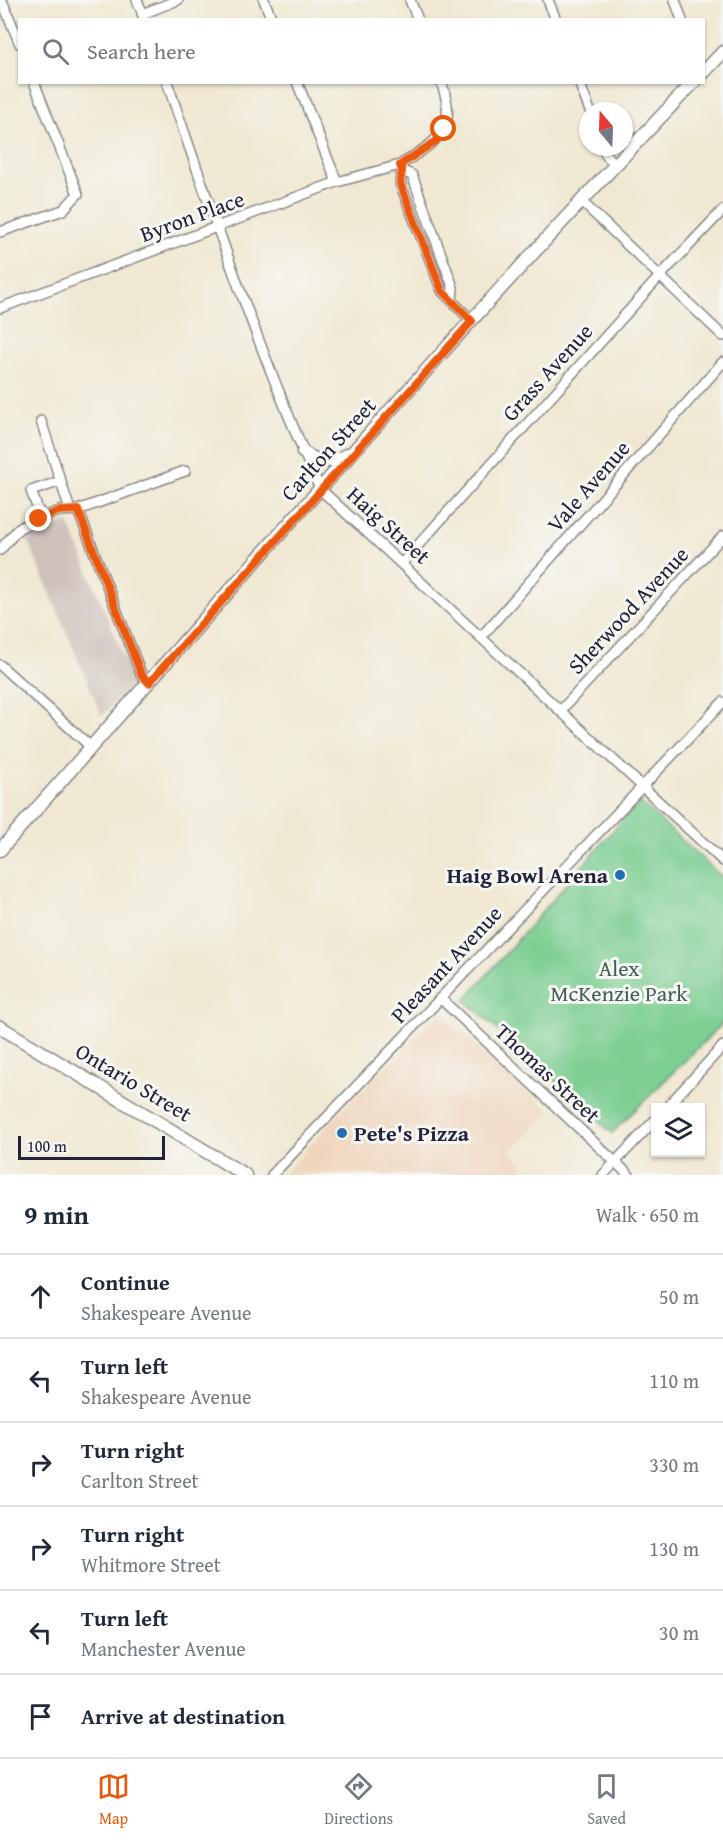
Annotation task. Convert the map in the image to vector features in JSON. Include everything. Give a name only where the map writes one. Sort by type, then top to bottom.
[{"type":"main road","points":[[705,69],[723,52]]},
{"type":"main road","name":"Carlton Street","points":[[0,850],[320,489],[581,201],[692,84]]},
{"type":"main road","points":[[303,452],[312,459],[326,462],[340,459],[359,447]]},
{"type":"main road","name":"Ontario Street","points":[[0,1027],[245,1175]]},
{"type":"street","points":[[137,0],[143,17],[178,0]]},
{"type":"street","points":[[264,0],[271,18]]},
{"type":"street","points":[[410,0],[417,18]]},
{"type":"street","points":[[548,0],[555,18]]},
{"type":"street","points":[[675,0],[681,18]]},
{"type":"street","points":[[5,2],[18,38]]},
{"type":"street","points":[[0,232],[63,210],[78,194],[35,84]]},
{"type":"street","name":"Haig Street","points":[[167,84],[218,228],[303,452],[320,489],[482,636],[723,861]]},
{"type":"street","points":[[298,84],[337,182]]},
{"type":"street","name":"Byron Place","points":[[0,308],[337,182],[401,168],[436,141],[444,129],[448,108],[442,84]]},
{"type":"street","points":[[580,84],[587,102]]},
{"type":"street","points":[[607,156],[615,164]]},
{"type":"street","points":[[452,300],[453,287],[412,175],[401,168],[400,183],[442,291],[472,321]]},
{"type":"street","points":[[581,201],[723,336]]},
{"type":"street","name":"Grass Avenue","points":[[402,563],[660,276],[723,210]]},
{"type":"street","name":"Vale Avenue","points":[[482,636],[723,362]]},
{"type":"street","points":[[41,421],[61,481],[141,674],[149,683]]},
{"type":"street","points":[[0,550],[19,528],[41,518],[59,511],[74,510],[185,471]]},
{"type":"street","points":[[41,518],[31,491],[61,481]]},
{"type":"street","name":"Sherwood Avenue","points":[[561,710],[723,536]]},
{"type":"street","points":[[0,665],[91,747]]},
{"type":"street","name":"Pleasant Avenue","points":[[272,1175],[723,702]]},
{"type":"street","name":"Thomas Street","points":[[440,998],[629,1175]]},
{"type":"street","points":[[670,1103],[723,1046]]},
{"type":"street","points":[[603,1175],[651,1124]]},
{"type":"shaded area","points":[[68,522],[134,682],[102,716],[26,536]]},
{"type":"shaded area","points":[[440,1014],[551,1112],[510,1152],[524,1165],[515,1175],[284,1175],[339,1113]]},
{"type":"green space","name":"Alex McKenzie Park","points":[[639,801],[723,878],[723,1023],[612,1133],[465,1000]]},
{"type":"place","name":"Haig Bowl Arena","points":[[620,875]]},
{"type":"place","name":"Pete's Pizza","points":[[342,1133]]},
{"type":"route","points":[[39,519],[59,511],[78,510],[141,674],[149,683],[472,321],[442,291],[400,183],[402,171],[400,165],[436,141],[444,129]]}]
